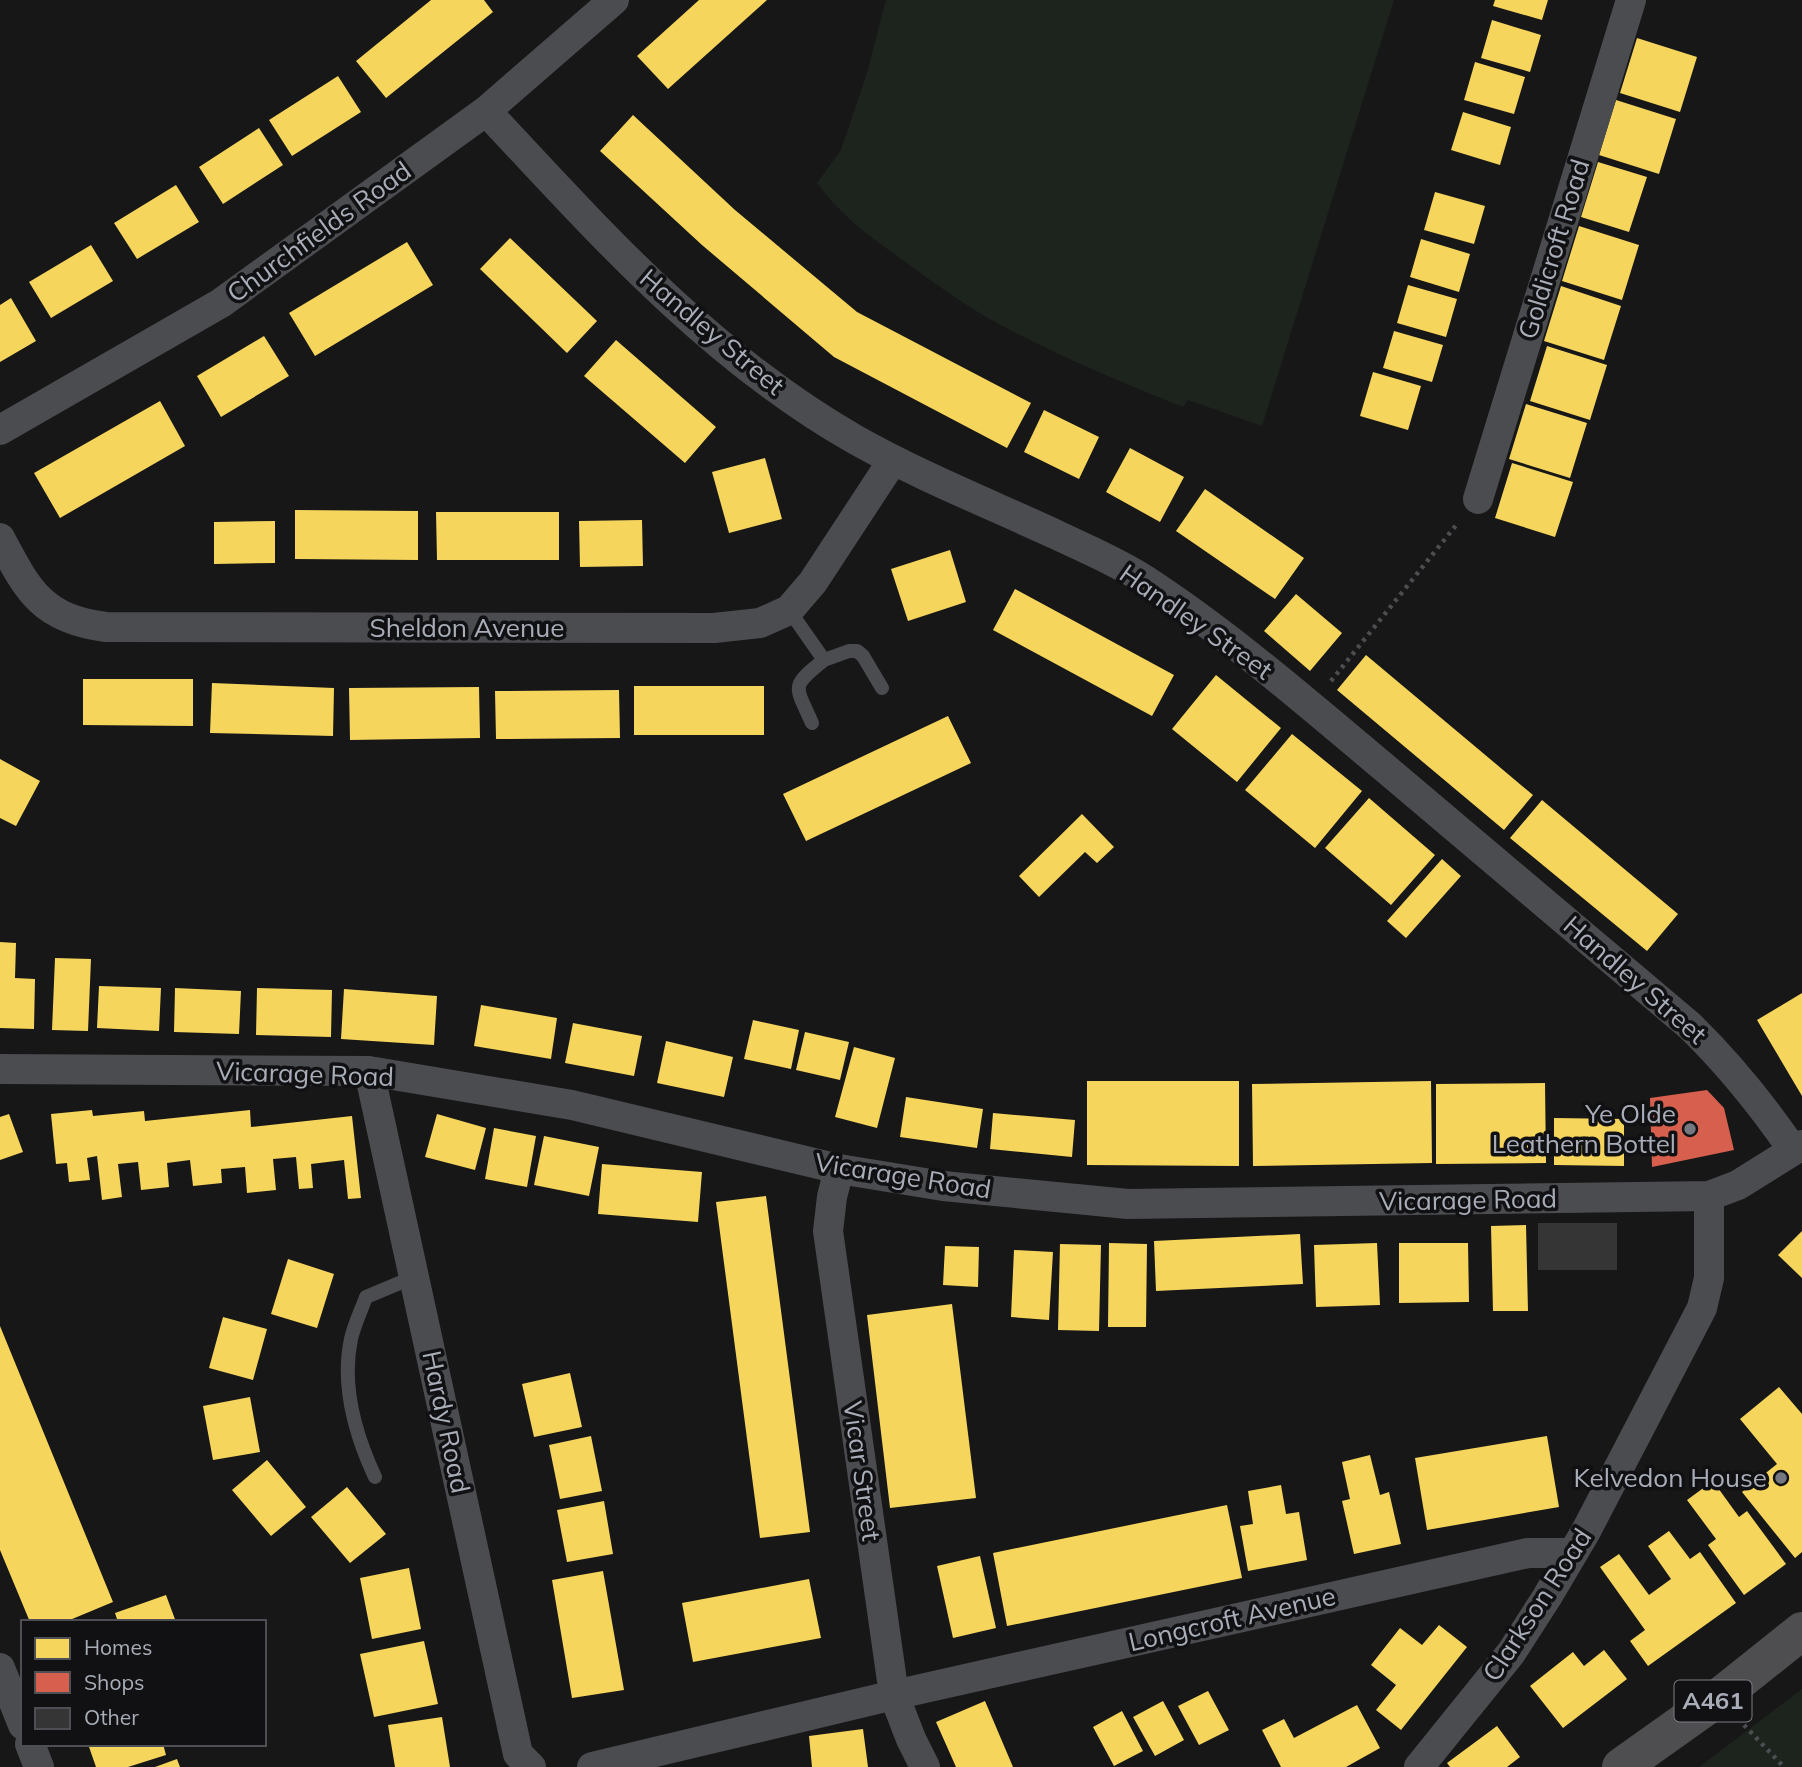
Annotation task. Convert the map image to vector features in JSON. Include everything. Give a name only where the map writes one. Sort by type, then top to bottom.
[{"type":"highway","name":"A461","points":[[1621,1767],[1718,1698],[1802,1631]]},
{"type":"street","name":"Churchfields Road","points":[[0,430],[221,303],[486,111],[614,0]]},
{"type":"street","name":"Goldicroft Road","points":[[1478,499],[1631,0]]},
{"type":"street","name":"Handley Street","points":[[486,111],[619,254],[699,328],[801,405],[893,460],[1090,551],[1142,578],[1219,631],[1690,1026],[1719,1055],[1798,1148]]},
{"type":"street","name":"Sheldon Avenue","points":[[0,537],[21,578],[37,598],[57,613],[81,624],[106,627],[714,628],[760,623],[789,610],[813,582],[893,460]]},
{"type":"street","name":"Vicarage Road","points":[[0,1069],[369,1071],[572,1105],[839,1169],[943,1186],[1128,1204],[1709,1196],[1738,1185],[1798,1148]]},
{"type":"street","name":"Hardy Road","points":[[369,1071],[518,1754],[531,1767]]},
{"type":"street","name":"Vicar Street","points":[[839,1169],[828,1231],[894,1695],[911,1740],[925,1767]]},
{"type":"street","name":"Clarkson Road","points":[[1419,1767],[1511,1653],[1547,1597],[1586,1531],[1702,1308],[1710,1278],[1709,1196]]},
{"type":"street","name":"Longcroft Avenue","points":[[894,1695],[1528,1553],[1572,1553]]},
{"type":"street","points":[[0,1668],[21,1720]]},
{"type":"street","points":[[592,1767],[894,1695]]},
{"type":"street","points":[[31,1746],[39,1767]]},
{"type":"lane","points":[[789,610],[824,660]]},
{"type":"lane","points":[[813,723],[797,690],[803,677],[824,660],[849,651],[857,651],[863,656],[882,688]]},
{"type":"lane","points":[[375,1477],[361,1447],[347,1390],[351,1339],[366,1297],[414,1277]]},
{"type":"path","points":[[1311,706],[1478,499]]},
{"type":"path","points":[[1718,1698],[1784,1767]]},
{"type":"shaded area","points":[[886,0],[1394,0],[1262,426],[1188,400],[1183,407],[1089,368],[997,323],[974,310],[882,245],[848,218],[827,196],[817,183],[841,150],[867,73]]},
{"type":"shaded area","points":[[1802,1689],[1802,1767],[1699,1767]]},
{"type":"building: Homes","points":[[431,0],[484,0],[493,12],[386,98],[356,61]]},
{"type":"building: Homes","points":[[699,0],[767,0],[668,89],[637,56]]},
{"type":"building: Homes","points":[[1495,0],[1548,0],[1542,20],[1493,6]]},
{"type":"building: Homes","points":[[1492,20],[1541,35],[1530,72],[1481,58]]},
{"type":"building: Homes","points":[[1637,38],[1697,57],[1680,112],[1620,93]]},
{"type":"building: Homes","points":[[1475,62],[1525,77],[1514,114],[1464,100]]},
{"type":"building: Homes","points":[[338,76],[361,112],[292,156],[269,120]]},
{"type":"building: Homes","points":[[1616,100],[1676,119],[1659,174],[1599,155]]},
{"type":"building: Homes","points":[[1463,112],[1511,127],[1500,165],[1451,150]]},
{"type":"building: Homes","points":[[633,115],[735,210],[857,312],[1031,403],[1007,448],[834,357],[702,245],[600,151]]},
{"type":"building: Homes","points":[[259,128],[283,165],[223,204],[199,167]]},
{"type":"building: Homes","points":[[1598,162],[1647,177],[1629,232],[1581,217]]},
{"type":"building: Homes","points":[[176,185],[199,222],[137,259],[114,223]]},
{"type":"building: Homes","points":[[1435,192],[1485,206],[1474,244],[1424,230]]},
{"type":"building: Homes","points":[[1579,226],[1639,245],[1622,300],[1562,281]]},
{"type":"building: Homes","points":[[510,238],[597,321],[567,353],[480,269]]},
{"type":"building: Homes","points":[[1421,239],[1470,254],[1459,292],[1410,277]]},
{"type":"building: Homes","points":[[407,242],[433,285],[315,356],[289,313]]},
{"type":"building: Homes","points":[[91,245],[113,281],[51,318],[29,282]]},
{"type":"building: Homes","points":[[1408,285],[1457,299],[1446,337],[1397,323]]},
{"type":"building: Homes","points":[[1561,286],[1621,306],[1604,360],[1544,341]]},
{"type":"building: Homes","points":[[11,298],[36,341],[0,362],[0,305]]},
{"type":"building: Homes","points":[[1394,331],[1443,345],[1432,382],[1383,368]]},
{"type":"building: Homes","points":[[264,336],[289,376],[221,417],[197,376]]},
{"type":"building: Homes","points":[[616,340],[716,427],[685,463],[584,376]]},
{"type":"building: Homes","points":[[1547,346],[1607,365],[1590,420],[1530,401]]},
{"type":"building: Homes","points":[[1373,372],[1421,386],[1408,430],[1360,416]]},
{"type":"building: Homes","points":[[160,401],[185,446],[60,518],[34,473]]},
{"type":"building: Homes","points":[[1526,404],[1587,423],[1570,478],[1509,459]]},
{"type":"building: Homes","points":[[1044,410],[1099,437],[1079,479],[1024,452]]},
{"type":"building: Homes","points":[[1130,448],[1184,477],[1160,522],[1106,492]]},
{"type":"building: Homes","points":[[765,458],[782,519],[729,533],[712,472]]},
{"type":"building: Homes","points":[[1512,463],[1573,482],[1555,537],[1495,518]]},
{"type":"building: Homes","points":[[1205,489],[1304,558],[1275,599],[1176,531]]},
{"type":"building: Homes","points":[[295,510],[418,511],[418,560],[295,559]]},
{"type":"building: Homes","points":[[436,512],[559,512],[559,560],[437,560]]},
{"type":"building: Homes","points":[[642,520],[643,566],[580,567],[579,521]]},
{"type":"building: Homes","points":[[275,521],[275,563],[214,564],[214,522]]},
{"type":"building: Homes","points":[[950,550],[966,602],[908,621],[891,569]]},
{"type":"building: Homes","points":[[1015,589],[1174,675],[1152,716],[993,630]]},
{"type":"building: Homes","points":[[1296,594],[1342,633],[1310,671],[1264,631]]},
{"type":"building: Homes","points":[[1366,655],[1533,795],[1504,830],[1337,690]]},
{"type":"building: Homes","points":[[1216,675],[1281,728],[1237,782],[1172,729]]},
{"type":"building: Homes","points":[[83,679],[193,679],[193,726],[83,725]]},
{"type":"building: Homes","points":[[212,683],[334,688],[333,736],[210,733]]},
{"type":"building: Homes","points":[[634,686],[764,686],[764,735],[634,735]]},
{"type":"building: Homes","points":[[479,687],[480,738],[350,740],[349,688]]},
{"type":"building: Homes","points":[[619,690],[620,738],[496,739],[495,691]]},
{"type":"building: Homes","points":[[948,716],[971,763],[806,841],[783,794]]},
{"type":"building: Homes","points":[[1292,734],[1362,791],[1315,848],[1245,790]]},
{"type":"building: Homes","points":[[0,759],[40,781],[16,826],[0,818]]},
{"type":"building: Homes","points":[[1369,798],[1435,855],[1391,905],[1325,848]]},
{"type":"building: Homes","points":[[1542,800],[1678,914],[1647,951],[1510,838]]},
{"type":"building: Homes","points":[[1082,814],[1114,847],[1097,863],[1085,852],[1039,897],[1019,876]]},
{"type":"building: Homes","points":[[1442,859],[1461,876],[1406,938],[1387,921]]},
{"type":"building: Homes","points":[[0,942],[16,943],[15,978],[35,979],[34,1029],[0,1028]]},
{"type":"building: Homes","points":[[55,958],[91,959],[88,1031],[52,1030]]},
{"type":"building: Homes","points":[[99,986],[161,988],[159,1031],[97,1028]]},
{"type":"building: Homes","points":[[175,988],[241,991],[239,1034],[174,1032]]},
{"type":"building: Homes","points":[[257,988],[332,990],[331,1037],[256,1035]]},
{"type":"building: Homes","points":[[344,989],[437,996],[434,1045],[341,1039]]},
{"type":"building: Homes","points":[[1802,993],[1802,1096],[1757,1020]]},
{"type":"building: Homes","points":[[481,1005],[557,1018],[551,1059],[474,1046]]},
{"type":"building: Homes","points":[[753,1020],[799,1030],[791,1069],[744,1059]]},
{"type":"building: Homes","points":[[573,1023],[642,1036],[634,1076],[565,1063]]},
{"type":"building: Homes","points":[[805,1032],[849,1042],[840,1080],[796,1070]]},
{"type":"building: Homes","points":[[666,1041],[733,1057],[724,1097],[657,1083]]},
{"type":"building: Homes","points":[[854,1047],[895,1058],[877,1128],[835,1117]]},
{"type":"building: Homes","points":[[1087,1081],[1239,1081],[1239,1166],[1087,1165]]},
{"type":"building: Homes","points":[[1431,1081],[1432,1163],[1253,1166],[1252,1084]]},
{"type":"building: Homes","points":[[1545,1083],[1546,1163],[1436,1164],[1436,1084]]},
{"type":"building: Homes","points":[[906,1097],[983,1109],[977,1148],[900,1137]]},
{"type":"building: Homes","points":[[92,1110],[93,1116],[144,1111],[145,1121],[250,1110],[251,1127],[352,1116],[361,1198],[348,1199],[344,1160],[311,1164],[313,1188],[299,1189],[296,1157],[273,1159],[276,1190],[247,1193],[245,1167],[221,1169],[222,1183],[193,1186],[190,1160],[167,1163],[169,1187],[141,1190],[138,1162],[118,1164],[122,1197],[102,1200],[97,1156],[87,1158],[90,1180],[69,1182],[67,1163],[56,1164],[51,1114]]},
{"type":"building: Homes","points":[[993,1113],[1075,1120],[1072,1157],[990,1149]]},
{"type":"building: Homes","points":[[9,1114],[23,1152],[0,1160],[0,1117]]},
{"type":"building: Homes","points":[[437,1114],[486,1128],[475,1170],[425,1157]]},
{"type":"building: Homes","points":[[1554,1118],[1624,1119],[1624,1166],[1554,1165]]},
{"type":"building: Homes","points":[[494,1128],[536,1136],[527,1187],[485,1179]]},
{"type":"building: Homes","points":[[544,1136],[599,1147],[589,1196],[534,1185]]},
{"type":"building: Homes","points":[[602,1164],[702,1172],[698,1222],[598,1214]]},
{"type":"building: Homes","points":[[766,1196],[810,1532],[760,1538],[716,1202]]},
{"type":"building: Homes","points":[[1526,1225],[1528,1311],[1493,1311],[1491,1226]]},
{"type":"building: Homes","points":[[1802,1231],[1802,1278],[1778,1255]]},
{"type":"building: Homes","points":[[1300,1234],[1303,1284],[1156,1291],[1154,1241]]},
{"type":"building: Homes","points":[[1109,1243],[1147,1244],[1146,1327],[1108,1327]]},
{"type":"building: Homes","points":[[1377,1243],[1380,1305],[1316,1307],[1314,1245]]},
{"type":"building: Homes","points":[[1399,1243],[1468,1243],[1469,1302],[1399,1303]]},
{"type":"building: Homes","points":[[1060,1244],[1101,1245],[1099,1331],[1058,1330]]},
{"type":"building: Homes","points":[[945,1246],[979,1247],[978,1287],[943,1285]]},
{"type":"building: Homes","points":[[1014,1250],[1053,1252],[1049,1320],[1011,1317]]},
{"type":"building: Homes","points":[[288,1259],[334,1274],[317,1328],[271,1314]]},
{"type":"building: Homes","points":[[952,1304],[976,1498],[890,1508],[867,1315]]},
{"type":"building: Homes","points":[[223,1317],[267,1329],[253,1380],[209,1368]]},
{"type":"building: Homes","points":[[0,1326],[113,1602],[70,1620],[29,1620],[0,1550]]},
{"type":"building: Homes","points":[[570,1373],[582,1427],[534,1437],[522,1384]]},
{"type":"building: Homes","name":"Kelvedon House","points":[[1779,1387],[1802,1414],[1802,1552],[1795,1558],[1742,1492],[1777,1464],[1740,1419]]},
{"type":"building: Homes","points":[[250,1397],[260,1452],[213,1460],[203,1406]]},
{"type":"building: Homes","points":[[591,1436],[602,1491],[560,1499],[549,1445]]},
{"type":"building: Homes","points":[[1547,1436],[1559,1507],[1427,1530],[1415,1458]]},
{"type":"building: Homes","points":[[1370,1455],[1380,1495],[1389,1492],[1401,1544],[1354,1554],[1342,1501],[1350,1499],[1342,1462]]},
{"type":"building: Homes","points":[[267,1460],[306,1507],[271,1536],[232,1490]]},
{"type":"building: Homes","points":[[1713,1481],[1739,1517],[1747,1511],[1786,1564],[1744,1595],[1708,1545],[1716,1539],[1687,1500]]},
{"type":"building: Homes","points":[[1281,1485],[1286,1514],[1299,1512],[1307,1560],[1248,1571],[1240,1526],[1253,1524],[1248,1491]]},
{"type":"building: Homes","points":[[347,1487],[386,1534],[350,1563],[311,1517]]},
{"type":"building: Homes","points":[[604,1501],[613,1554],[567,1562],[557,1510]]},
{"type":"building: Homes","points":[[1227,1505],[1242,1578],[1007,1626],[993,1553]]},
{"type":"building: Homes","points":[[1669,1531],[1690,1559],[1700,1552],[1736,1603],[1648,1666],[1630,1641],[1645,1630],[1600,1567],[1619,1554],[1649,1595],[1671,1579],[1648,1546]]},
{"type":"building: Homes","points":[[980,1556],[996,1628],[953,1638],[937,1566]]},
{"type":"building: Homes","points":[[409,1568],[421,1629],[372,1639],[360,1578]]},
{"type":"building: Homes","points":[[603,1571],[624,1690],[572,1698],[552,1580]]},
{"type":"building: Homes","points":[[809,1579],[821,1638],[693,1662],[682,1603]]},
{"type":"building: Homes","points":[[166,1595],[175,1620],[117,1620],[115,1613]]},
{"type":"building: Homes","points":[[1439,1625],[1467,1647],[1401,1730],[1376,1710],[1396,1685],[1371,1665],[1400,1628],[1422,1645]]},
{"type":"building: Homes","points":[[424,1641],[438,1704],[374,1717],[360,1654]]},
{"type":"building: Homes","points":[[1604,1650],[1627,1679],[1563,1728],[1530,1686],[1573,1652],[1584,1666]]},
{"type":"building: Homes","points":[[1208,1691],[1229,1730],[1199,1745],[1178,1706]]},
{"type":"building: Homes","points":[[985,1701],[1013,1767],[956,1767],[936,1722]]},
{"type":"building: Homes","points":[[1163,1701],[1184,1740],[1155,1756],[1133,1717]]},
{"type":"building: Homes","points":[[1357,1705],[1380,1748],[1346,1767],[1281,1767],[1262,1730],[1284,1719],[1294,1738]]},
{"type":"building: Homes","points":[[1122,1711],[1143,1751],[1114,1766],[1093,1727]]},
{"type":"building: Homes","points":[[442,1717],[450,1767],[395,1767],[388,1725]]},
{"type":"building: Homes","points":[[1497,1726],[1520,1757],[1507,1767],[1450,1767],[1447,1763]]},
{"type":"building: Homes","points":[[863,1729],[868,1767],[812,1767],[809,1736]]},
{"type":"building: Homes","points":[[89,1746],[164,1746],[166,1755],[128,1767],[96,1767]]},
{"type":"building: Homes","points":[[177,1759],[180,1767],[155,1767]]},
{"type":"building: Shops","name":"Ye Olde Leathern Bottel","points":[[1707,1090],[1724,1108],[1734,1150],[1652,1167],[1650,1098]]},
{"type":"building: Other","points":[[1538,1223],[1617,1223],[1617,1270],[1538,1270]]},
{"type":"place","name":"Ye Olde Leathern Bottel","points":[[1690,1129]]},
{"type":"place","name":"Kelvedon House","points":[[1781,1478]]}]
